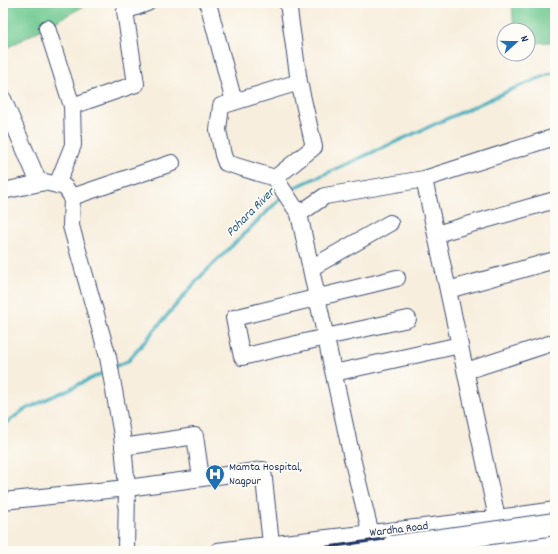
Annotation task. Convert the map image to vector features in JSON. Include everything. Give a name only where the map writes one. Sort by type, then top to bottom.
[{"type":"highway","points":[[367,542],[401,549],[555,524]]},
{"type":"highway","points":[[460,551],[555,539]]},
{"type":"street","points":[[72,106],[136,84],[125,11],[147,3]]},
{"type":"street","points":[[208,3],[234,102]]},
{"type":"street","points":[[282,188],[314,147],[299,82],[288,3]]},
{"type":"street","points":[[47,28],[72,106],[73,145],[57,185]]},
{"type":"street","points":[[299,82],[222,106],[218,130],[226,163],[282,188],[299,214],[352,458],[367,542]]},
{"type":"street","points":[[3,99],[39,183]]},
{"type":"street","points":[[299,214],[326,196],[424,179],[555,137]]},
{"type":"street","points":[[72,197],[172,162]]},
{"type":"street","points":[[424,179],[497,518]]},
{"type":"street","points":[[3,191],[45,182],[65,187],[72,197],[71,226],[108,357],[123,447],[127,488],[126,551]]},
{"type":"street","points":[[436,234],[555,200]]},
{"type":"street","points":[[311,268],[390,223]]},
{"type":"street","points":[[448,290],[555,260]]},
{"type":"street","points":[[397,278],[234,318],[242,357],[408,319]]},
{"type":"street","points":[[466,371],[555,342]]},
{"type":"street","points":[[334,373],[460,345]]},
{"type":"street","points":[[123,447],[194,436],[201,478]]},
{"type":"street","points":[[3,501],[127,488],[263,470],[271,544]]},
{"type":"street","name":"Wardha Road","points":[[218,551],[271,544],[367,542],[406,530],[555,510]]},
{"type":"street","points":[[401,549],[406,530]]},
{"type":"green space","points":[[3,3],[90,3],[3,50]]},
{"type":"green space","points":[[512,3],[555,3],[555,42],[536,43],[536,22],[513,22]]},
{"type":"waterway","name":"Pohara River","points":[[289,190],[515,88],[555,72]]},
{"type":"waterway","name":"Pohara River","points":[[114,367],[128,361],[200,277],[282,197]]},
{"type":"waterway","name":"Pohara River","points":[[3,426],[22,411],[107,371]]},
{"type":"railway","points":[[300,551],[517,520],[555,516]]},
{"type":"railway","points":[[380,551],[555,527]]},
{"type":"place","name":"Mamta Hospital, Nagpur","points":[[215,491]]}]
